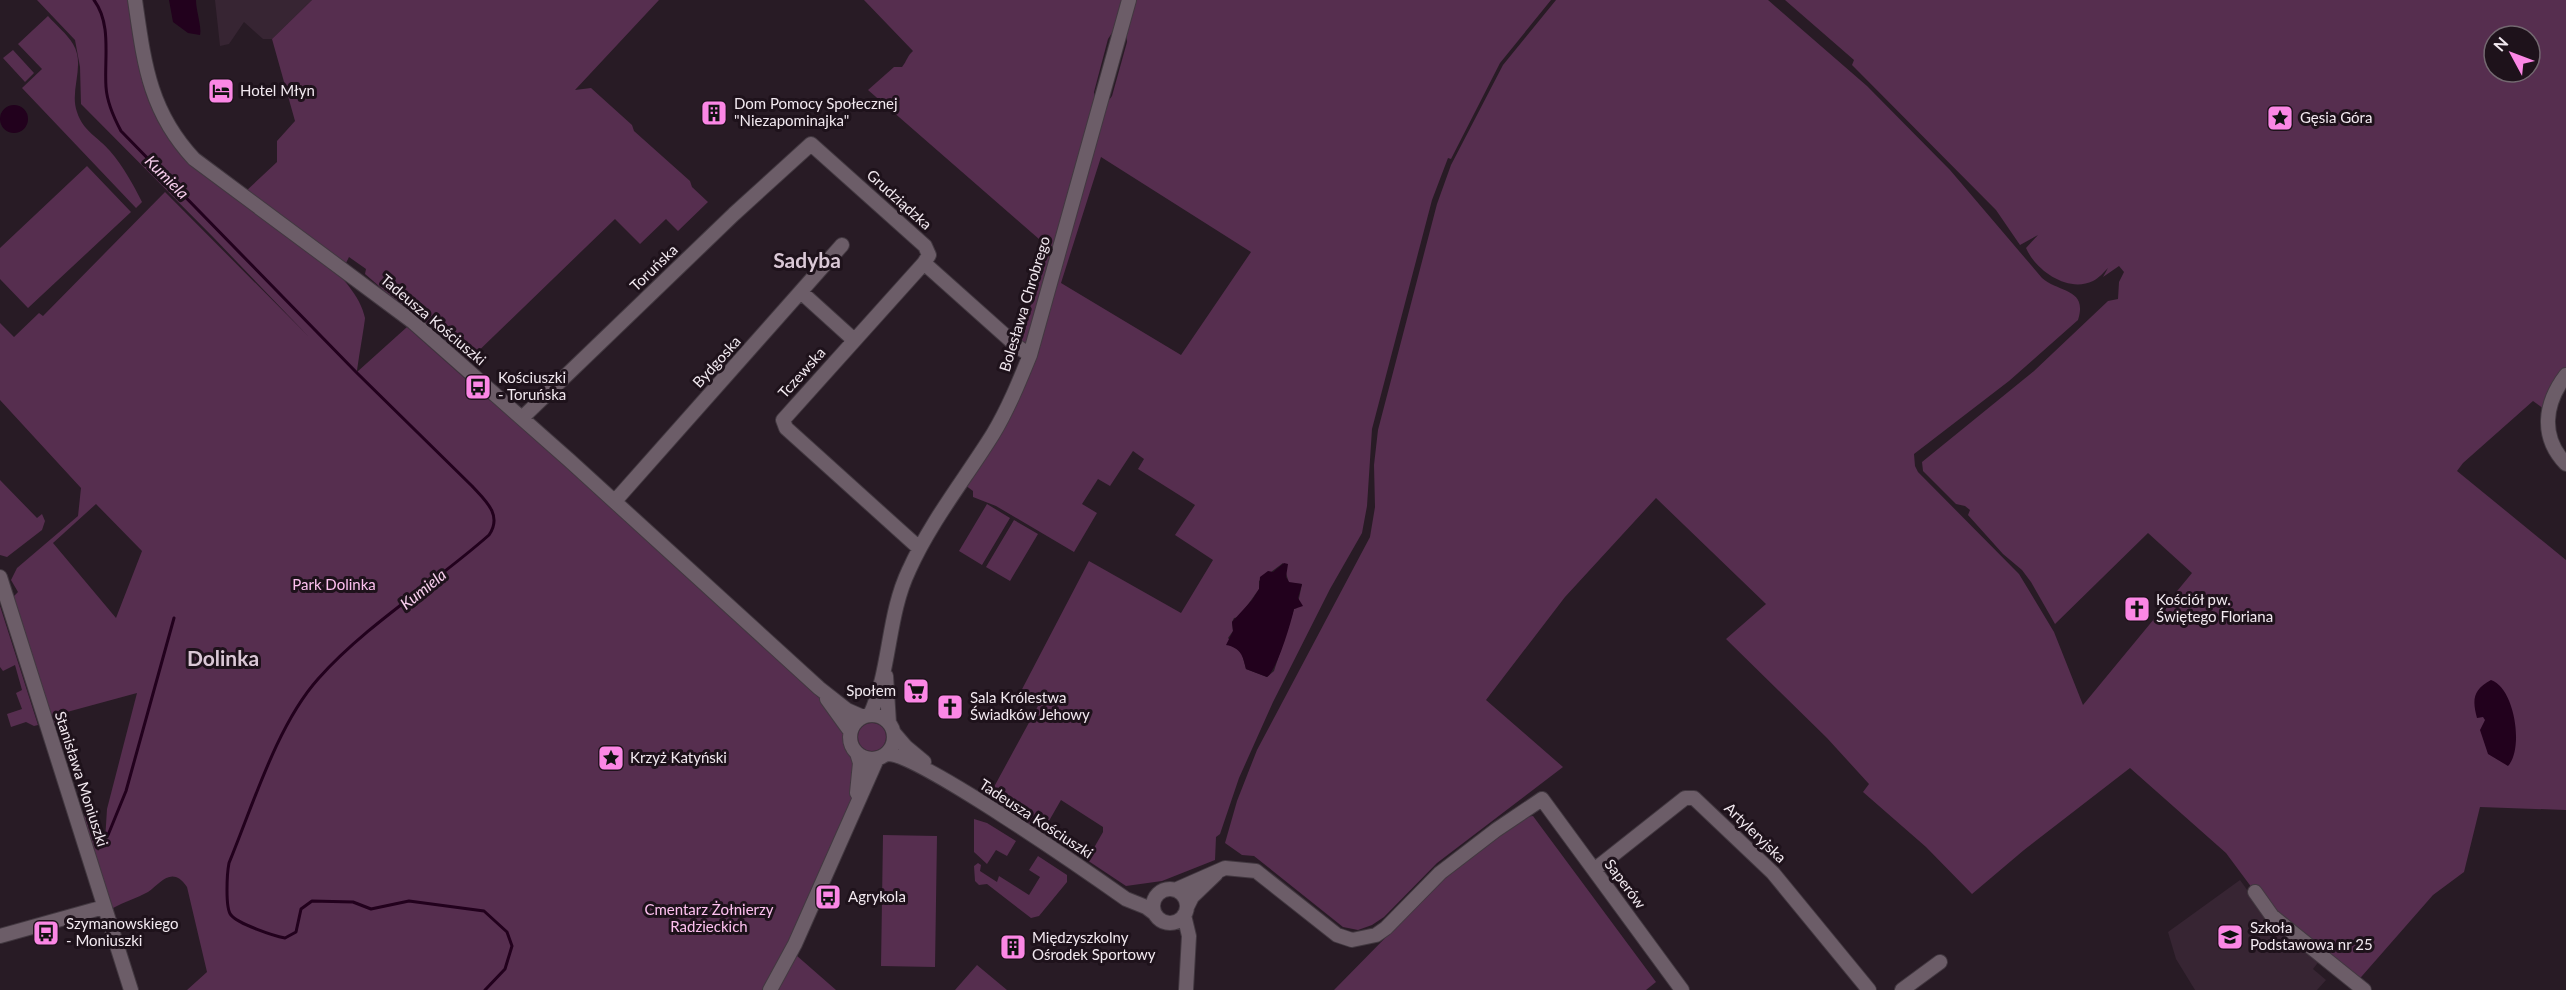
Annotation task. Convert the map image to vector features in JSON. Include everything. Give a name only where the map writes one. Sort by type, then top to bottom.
[{"type":"street","name":"Tadeusza Kościuszki","points":[[135,0],[141,46],[152,91],[170,128],[189,153],[222,182],[337,263],[405,315],[615,501],[819,688],[847,710],[866,716]]},
{"type":"street","name":"Bolesława Chrobrego","points":[[866,716],[877,700],[900,592],[919,548],[994,433],[1008,408],[1030,355],[1129,0]]},
{"type":"street","name":"Toruńska","points":[[522,418],[734,214],[811,144]]},
{"type":"street","name":"Grudziądzka","points":[[811,144],[925,246],[929,255],[924,263]]},
{"type":"street","name":"Bydgoska","points":[[615,501],[842,245]]},
{"type":"street","points":[[924,263],[1018,347],[1030,355]]},
{"type":"street","name":"Tczewska","points":[[919,548],[784,426],[784,418],[924,263]]},
{"type":"street","points":[[801,292],[854,340]]},
{"type":"street","points":[[2566,375],[2551,400],[2547,420],[2551,442],[2557,454],[2566,464]]},
{"type":"street","name":"Stanisława Moniuszki","points":[[0,577],[131,990]]},
{"type":"street","name":"Bolesława Chrobrego","points":[[885,665],[892,728]]},
{"type":"street","name":"Tadeusza Kościuszki","points":[[819,688],[850,731]]},
{"type":"street","points":[[770,990],[795,944],[849,822],[882,756],[892,746],[892,728],[878,715],[866,716],[854,724],[850,731],[851,744],[860,763],[859,783],[849,822]]},
{"type":"street","name":"Tadeusza Kościuszki","points":[[892,728],[906,747],[937,774]]},
{"type":"street","points":[[857,753],[867,759],[882,756]]},
{"type":"street","name":"Tadeusza Kościuszki","points":[[882,756],[897,755],[937,774],[1154,914]]},
{"type":"street","name":"Artyleryjska","points":[[1594,870],[1685,798],[1694,798],[1785,887],[1869,990]]},
{"type":"street","name":"Saperów","points":[[1217,873],[1225,868],[1256,871],[1329,930],[1343,938],[1363,940],[1386,928],[1440,873],[1496,830],[1542,799],[1682,990]]},
{"type":"street","points":[[1188,948],[1176,929],[1154,914],[1153,904],[1156,895],[1163,890],[1175,890],[1217,873]]},
{"type":"street","points":[[1168,923],[1177,921],[1192,897],[1217,873]]},
{"type":"street","points":[[1175,890],[1185,899],[1189,936],[1186,990]]},
{"type":"street","name":"Tadeusza Kościuszki","points":[[1118,892],[1156,895]]},
{"type":"street","points":[[2254,892],[2272,916],[2364,990]]},
{"type":"street","points":[[0,936],[104,907]]},
{"type":"street","points":[[1902,990],[1940,962]]},
{"type":"shaded area","points":[[169,0],[196,0],[200,35],[188,33],[173,22]]},
{"type":"shaded area","points":[[215,0],[312,0],[272,39],[263,39],[244,22],[229,44],[220,46]]},
{"type":"shaded area","points":[[14,105],[24,109],[28,119],[24,129],[14,133],[4,129],[0,119],[4,109]]},
{"type":"shaded area","points":[[1284,563],[1288,564],[1286,577],[1289,582],[1302,584],[1298,598],[1303,606],[1294,609],[1279,656],[1267,677],[1246,669],[1240,653],[1235,648],[1226,645],[1233,631],[1232,622],[1259,589],[1260,577],[1268,571],[1273,572]]},
{"type":"shaded area","points":[[2491,680],[2499,685],[2506,694],[2514,720],[2515,747],[2513,758],[2508,766],[2488,754],[2480,730],[2485,720],[2483,717],[2477,718],[2475,711],[2474,700],[2477,691]]},
{"type":"shaded area","name":"Szkoła Podstawowa nr 25","points":[[2240,880],[2268,919],[2320,960],[2313,969],[2326,980],[2317,990],[2195,990],[2176,959],[2168,932]]},
{"type":"green space","points":[[37,0],[130,0],[144,88],[156,115],[172,138],[204,175],[321,258],[341,277],[357,298],[365,318],[357,372],[407,327],[489,400],[503,408],[801,676],[831,710],[845,732],[846,745],[855,760],[854,788],[848,810],[790,941],[764,990],[187,990],[207,972],[187,887],[176,877],[167,878],[148,892],[113,908],[118,928],[82,816],[86,815],[98,851],[105,841],[107,809],[137,693],[56,715],[59,728],[53,727],[12,598],[18,592],[11,580],[17,568],[78,516],[81,488],[0,400],[0,323],[14,337],[39,313],[43,316],[165,192],[309,337],[81,104],[80,67],[75,40]],"holes":[[[96,504],[142,551],[116,618],[53,543]]]},
{"type":"green space","points":[[312,0],[659,0],[575,90],[591,88],[632,125],[634,131],[690,181],[692,187],[708,202],[678,231],[666,219],[640,244],[615,219],[467,362],[365,274],[366,269],[349,257],[346,263],[245,192],[277,162],[277,141],[295,121],[272,39]]},
{"type":"green space","points":[[864,0],[1123,0],[1115,28],[1108,39],[1094,92],[1095,101],[1025,353],[1021,341],[1047,246],[868,90],[894,67],[902,67],[913,51]]},
{"type":"green space","points":[[1134,0],[1551,0],[1500,63],[1451,159],[1448,158],[1432,200],[1372,429],[1367,506],[1362,533],[1330,589],[1273,702],[1239,778],[1220,834],[1216,837],[1215,860],[1162,881],[1126,886],[1087,860],[1103,832],[1103,827],[1061,800],[1042,833],[988,798],[1038,706],[1019,695],[1089,561],[1181,613],[1213,560],[1175,535],[1195,505],[1138,469],[1144,459],[1133,451],[1110,486],[1098,479],[1082,504],[1097,513],[1074,552],[996,506],[973,497],[973,491],[965,485],[998,435],[1106,104],[1112,96],[1127,42],[1126,30]],"holes":[[[1101,157],[1251,252],[1181,355],[1061,283]],[[1283,563],[1289,583],[1302,584],[1297,608],[1294,609],[1274,671],[1267,677],[1246,669],[1242,654],[1228,638],[1233,631],[1234,618],[1239,617],[1259,589],[1259,581]]]},
{"type":"green space","points":[[1556,0],[1768,0],[1867,86],[1950,170],[2042,278],[2070,293],[2079,302],[2078,320],[2009,381],[1914,454],[1918,472],[2019,574],[2054,632],[2083,705],[2192,573],[2148,533],[2055,624],[2022,570],[2003,554],[1968,515],[1970,510],[1956,504],[1923,471],[1922,462],[2034,371],[2108,301],[2118,299],[2119,282],[2124,272],[2119,266],[2103,277],[2108,268],[2093,281],[2073,284],[2063,282],[2045,272],[2037,265],[2026,248],[2038,235],[2020,245],[1996,210],[1852,65],[1854,60],[1785,0],[2566,0],[2566,375],[2548,412],[2533,401],[2463,463],[2457,471],[2566,560],[2566,810],[2480,807],[2464,872],[2433,895],[2355,984],[2255,892],[2226,853],[2130,768],[2024,850],[1972,894],[1926,847],[1863,792],[1869,784],[1827,738],[1726,639],[1766,604],[1656,498],[1565,597],[1486,700],[1563,767],[1437,863],[1384,917],[1358,930],[1343,927],[1254,856],[1242,855],[1225,843],[1237,801],[1257,750],[1370,537],[1375,507],[1374,465],[1378,430],[1437,204],[1451,165],[1503,65]]},
{"type":"green space","points":[[48,16],[68,37],[77,52],[75,104],[80,119],[110,151],[127,175],[142,202],[136,208],[22,88],[42,69],[18,44]]},
{"type":"green space","points":[[13,50],[34,73],[25,82],[3,58]]},
{"type":"green space","points":[[87,166],[131,212],[28,308],[0,279],[0,248]]},
{"type":"green space","points":[[0,480],[37,518],[42,514],[45,521],[42,530],[7,557],[0,555]]},
{"type":"green space","points":[[987,504],[1010,518],[982,565],[959,551]]},
{"type":"green space","points":[[1014,520],[1038,534],[1010,581],[986,567]]},
{"type":"green space","points":[[0,606],[38,725],[34,726],[26,722],[11,727],[7,714],[22,709],[16,693],[22,690],[15,665],[3,671],[0,667]]},
{"type":"green space","points":[[872,723],[882,727],[886,737],[882,747],[872,751],[862,747],[858,737],[862,727]]},
{"type":"green space","points":[[1533,816],[1656,982],[1646,990],[1334,990],[1446,876],[1525,817]]},
{"type":"green space","points":[[974,819],[987,823],[1016,841],[1007,856],[996,850],[987,864],[974,852]]},
{"type":"green space","points":[[883,835],[937,836],[935,967],[881,966]]},
{"type":"green space","points":[[1038,856],[1067,875],[1067,882],[1039,916],[1031,918],[987,884],[979,885],[975,881],[974,866],[978,863],[981,865],[980,871],[997,882],[999,876],[1029,895],[1040,877],[1029,870]]},
{"type":"green space","points":[[796,955],[836,990],[776,990]]},
{"type":"green space","points":[[977,965],[1007,990],[955,990]]},
{"type":"waterway","name":"Kumiela","points":[[94,0],[100,9],[105,31],[108,98],[121,131],[356,372],[472,486],[487,502],[493,514],[493,528],[489,535],[358,640],[318,679],[303,698],[278,742],[229,863],[227,890],[229,911],[231,915],[248,926],[285,938],[296,932],[301,909],[312,901],[353,902],[371,909],[409,901],[484,911],[507,932],[512,946],[505,969],[485,990]]},
{"type":"waterway","points":[[108,835],[126,791],[174,618]]},
{"type":"place","name":"Hotel Młyn","points":[[221,91]]},
{"type":"place","name":"Dom Pomocy Społecznej \"Niezapominajka\"","points":[[714,113]]},
{"type":"place","name":"Gęsia Góra","points":[[2280,118]]},
{"type":"place","name":"Kościuszki - Toruńska","points":[[478,387]]},
{"type":"place","name":"Kościół pw. Świętego Floriana","points":[[2137,609]]},
{"type":"place","name":"Społem","points":[[916,691]]},
{"type":"place","name":"Sala Królestwa Świadków Jehowy","points":[[950,707]]},
{"type":"place","name":"Krzyż Katyński","points":[[611,758]]},
{"type":"place","name":"Agrykola","points":[[828,897]]},
{"type":"place","name":"Szymanowskiego - Moniuszki","points":[[46,933]]},
{"type":"place","name":"Szkoła Podstawowa nr 25","points":[[2230,937]]},
{"type":"place","name":"Międzyszkolny Ośrodek Sportowy","points":[[1013,947]]},
{"type":"district","name":"Sadyba","points":[[807,261]]},
{"type":"district","name":"Dolinka","points":[[223,659]]},
{"type":"park label","name":"Park Dolinka","points":[[334,585]]},
{"type":"park label","name":"Cmentarz Żołnierzy Radzieckich","points":[[709,918]]}]
